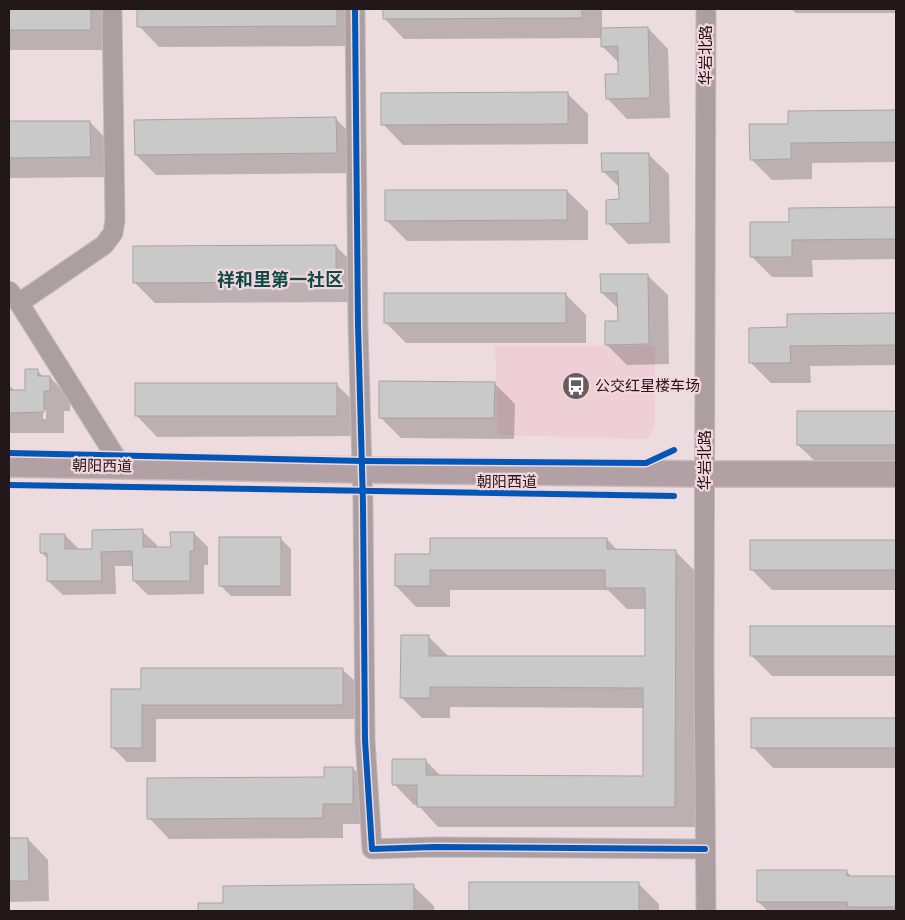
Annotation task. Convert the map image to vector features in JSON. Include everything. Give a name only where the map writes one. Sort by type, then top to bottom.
[{"type":"main road","name":"朝阳西道","points":[[9,464],[362,476]]},
{"type":"main road","name":"朝阳西道","points":[[9,475],[532,477],[673,484],[704,474],[896,474]]},
{"type":"street","points":[[112,9],[115,220],[113,233],[104,245],[14,297],[122,467]]},
{"type":"street","points":[[355,9],[365,740],[372,849],[444,847],[705,849]]},
{"type":"street","name":"华岩北路","points":[[706,9],[704,474],[706,911]]},
{"type":"shaded area","name":"公交红星楼车场","points":[[495,346],[655,346],[655,426],[647,439],[498,435]]},
{"type":"building","points":[[9,9],[91,9],[91,30],[9,30]]},
{"type":"building","points":[[137,9],[337,9],[337,26],[137,27]]},
{"type":"building","points":[[383,9],[582,9],[582,18],[383,19]]},
{"type":"building","points":[[648,27],[650,98],[606,99],[605,74],[618,74],[618,46],[601,47],[601,28]]},
{"type":"building","points":[[568,92],[568,124],[381,125],[381,93]]},
{"type":"building","points":[[896,110],[896,142],[791,143],[791,159],[750,160],[749,124],[788,124],[788,111]]},
{"type":"building","points":[[336,117],[337,153],[135,155],[134,120]]},
{"type":"building","points":[[9,121],[90,121],[91,157],[9,158]]},
{"type":"building","points":[[601,153],[649,153],[650,223],[606,224],[606,200],[619,199],[618,171],[602,172]]},
{"type":"building","points":[[385,190],[567,190],[567,220],[385,221]]},
{"type":"building","points":[[896,207],[896,239],[792,240],[792,257],[750,257],[750,222],[789,222],[789,208]]},
{"type":"building","points":[[336,245],[336,282],[133,283],[133,246]]},
{"type":"building","points":[[600,274],[648,274],[649,344],[605,345],[605,321],[618,321],[617,293],[601,293]]},
{"type":"building","points":[[384,293],[566,293],[566,323],[384,323]]},
{"type":"building","points":[[896,313],[896,345],[790,346],[791,363],[749,363],[749,328],[787,327],[787,314]]},
{"type":"building","points":[[25,369],[38,369],[38,376],[50,376],[50,391],[44,391],[44,412],[9,413],[9,390],[25,390]]},
{"type":"building","points":[[379,381],[495,382],[494,418],[379,418]]},
{"type":"building","points":[[135,383],[337,383],[337,416],[135,416]]},
{"type":"building","points":[[797,411],[896,411],[896,445],[797,445]]},
{"type":"building","points":[[143,529],[143,547],[171,547],[170,532],[194,532],[194,551],[190,551],[190,581],[133,581],[132,551],[101,552],[102,581],[47,581],[47,553],[40,553],[40,534],[65,534],[65,549],[92,549],[92,530]]},
{"type":"building","points":[[219,537],[281,537],[281,586],[219,586]]},
{"type":"building","points":[[430,538],[607,538],[607,549],[676,550],[675,807],[417,807],[417,785],[392,785],[392,759],[426,759],[426,775],[643,776],[643,688],[430,687],[430,698],[400,698],[401,635],[429,635],[429,656],[645,656],[645,588],[605,588],[605,570],[430,570],[430,586],[395,586],[395,554],[430,554]]},
{"type":"building","points":[[750,540],[896,540],[896,570],[750,570]]},
{"type":"building","points":[[750,626],[896,626],[896,656],[750,656]]},
{"type":"building","points":[[141,668],[343,668],[343,705],[142,705],[142,748],[111,748],[111,689],[141,689]]},
{"type":"building","points":[[751,718],[896,718],[896,748],[751,748]]},
{"type":"building","points":[[324,767],[353,767],[353,804],[323,804],[323,818],[147,819],[147,778],[324,777]]},
{"type":"building","points":[[9,838],[28,838],[29,881],[9,881]]},
{"type":"building","points":[[757,870],[847,870],[847,876],[896,876],[896,907],[848,907],[847,902],[757,902]]},
{"type":"building","points":[[469,882],[639,882],[639,911],[469,911]]},
{"type":"building","points":[[414,884],[414,911],[198,911],[198,903],[223,903],[223,886]]},
{"type":"cycle path","points":[[355,9],[365,740],[372,849],[434,847],[705,849]]},
{"type":"cycle path","points":[[9,453],[362,461],[646,463],[674,450]]},
{"type":"cycle path","points":[[9,485],[674,496]]},
{"type":"place","name":"公交红星楼车场","points":[[576,386]]},
{"type":"district","name":"祥和里第一社区","points":[[280,280]]}]
